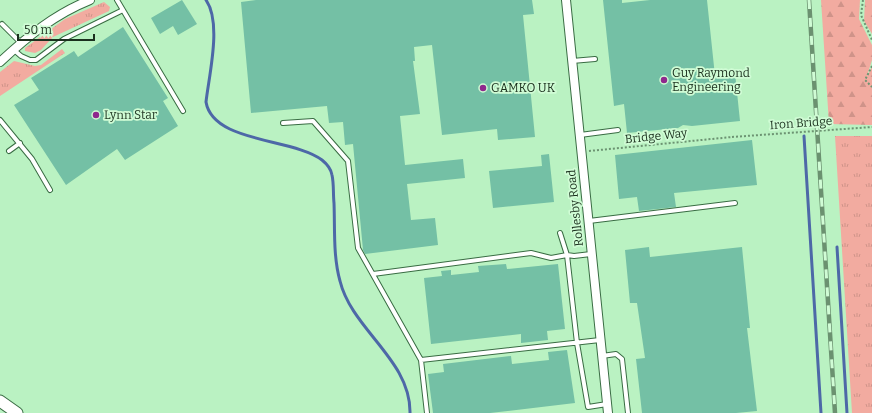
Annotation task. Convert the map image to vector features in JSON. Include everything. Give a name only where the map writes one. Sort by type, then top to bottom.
[{"type":"street","points":[[0,62],[14,49],[64,12],[90,0]]},
{"type":"street","name":"Rollesby Road","points":[[566,0],[608,413]]},
{"type":"street","points":[[0,401],[17,413]]},
{"type":"lane","points":[[117,0],[183,111]]},
{"type":"lane","points":[[14,49],[21,56],[30,60],[36,60],[64,39],[123,10]]},
{"type":"lane","points":[[2,24],[21,44]]},
{"type":"lane","points":[[572,61],[595,58]]},
{"type":"lane","points":[[0,120],[32,159],[50,190]]},
{"type":"lane","points":[[283,123],[313,120],[348,162],[358,248],[421,360],[427,413]]},
{"type":"lane","points":[[580,135],[618,130]]},
{"type":"lane","points":[[9,151],[20,143]]},
{"type":"lane","points":[[589,222],[735,203]]},
{"type":"lane","points":[[560,233],[567,255],[577,343],[588,407],[607,404]]},
{"type":"lane","points":[[373,274],[531,253],[550,258],[567,255],[574,256],[592,254]]},
{"type":"lane","points":[[421,360],[600,340]]},
{"type":"lane","points":[[602,356],[616,354],[622,358],[628,413]]},
{"type":"path","points":[[863,0],[861,15],[872,40]]},
{"type":"path","points":[[872,66],[865,80],[872,87]]},
{"type":"path","name":"Iron Bridge","points":[[732,137],[872,127]]},
{"type":"path","name":"Bridge Way","points":[[582,152],[732,137]]},
{"type":"green space","points":[[821,0],[860,0],[859,19],[872,45],[872,60],[867,76],[872,67],[872,125],[829,124]]},
{"type":"green space","points":[[865,0],[872,0],[872,34],[864,21]]},
{"type":"green space","points":[[104,2],[110,7],[109,11],[53,37],[41,50],[35,53],[25,51],[25,48],[65,19]]},
{"type":"green space","points":[[62,49],[65,53],[0,96],[0,72],[14,61],[35,66],[41,65]]},
{"type":"green space","points":[[835,136],[872,136],[872,413],[852,413]]},
{"type":"building","points":[[182,0],[197,24],[178,35],[173,26],[160,34],[151,18]]},
{"type":"building","points":[[256,0],[532,0],[534,14],[523,15],[535,137],[498,140],[497,129],[442,135],[432,45],[414,47],[415,61],[413,61],[420,114],[400,116],[405,165],[463,159],[465,178],[407,184],[411,220],[435,218],[438,245],[365,254],[363,250],[353,144],[345,145],[343,122],[329,123],[327,106],[251,113],[241,2]]},
{"type":"building","name":"Guy Raymond Engineering","points":[[603,0],[622,0],[622,3],[650,0],[707,0],[715,76],[735,73],[740,121],[692,126],[683,125],[678,128],[627,133],[624,104],[614,106]]},
{"type":"building","name":"Lynn Star","points":[[123,27],[168,98],[163,101],[178,126],[125,160],[117,149],[66,185],[14,105],[39,90],[31,78],[74,51],[78,57]]},
{"type":"building","points":[[752,140],[757,185],[674,193],[676,207],[639,211],[637,197],[619,199],[615,155]]},
{"type":"building","points":[[549,154],[554,202],[493,208],[489,171],[542,166],[541,155]]},
{"type":"building","points":[[649,247],[650,257],[742,247],[750,328],[747,328],[757,411],[736,413],[642,413],[636,359],[645,358],[637,303],[630,303],[625,250]]},
{"type":"building","points":[[506,264],[507,269],[558,264],[565,329],[547,331],[548,340],[521,343],[521,334],[431,344],[424,278],[442,276],[441,271],[451,270],[451,275],[479,272],[478,266]]},
{"type":"building","points":[[567,350],[575,403],[490,413],[433,413],[428,374],[444,372],[443,364],[511,356],[512,364],[549,360],[548,352]]},
{"type":"waterway","points":[[206,0],[211,10],[214,35],[212,64],[206,102],[212,115],[223,125],[238,133],[293,147],[309,153],[326,163],[331,173],[333,182],[335,252],[340,281],[346,299],[401,377],[408,394],[410,413]]},
{"type":"waterway","points":[[804,136],[821,413]]},
{"type":"waterway","points":[[837,247],[847,413]]},
{"type":"railway","points":[[809,0],[835,413]]},
{"type":"place","name":"Guy Raymond Engineering","points":[[664,80]]},
{"type":"place","name":"GAMKO UK","points":[[483,88]]},
{"type":"place","name":"Lynn Star","points":[[96,115]]}]
